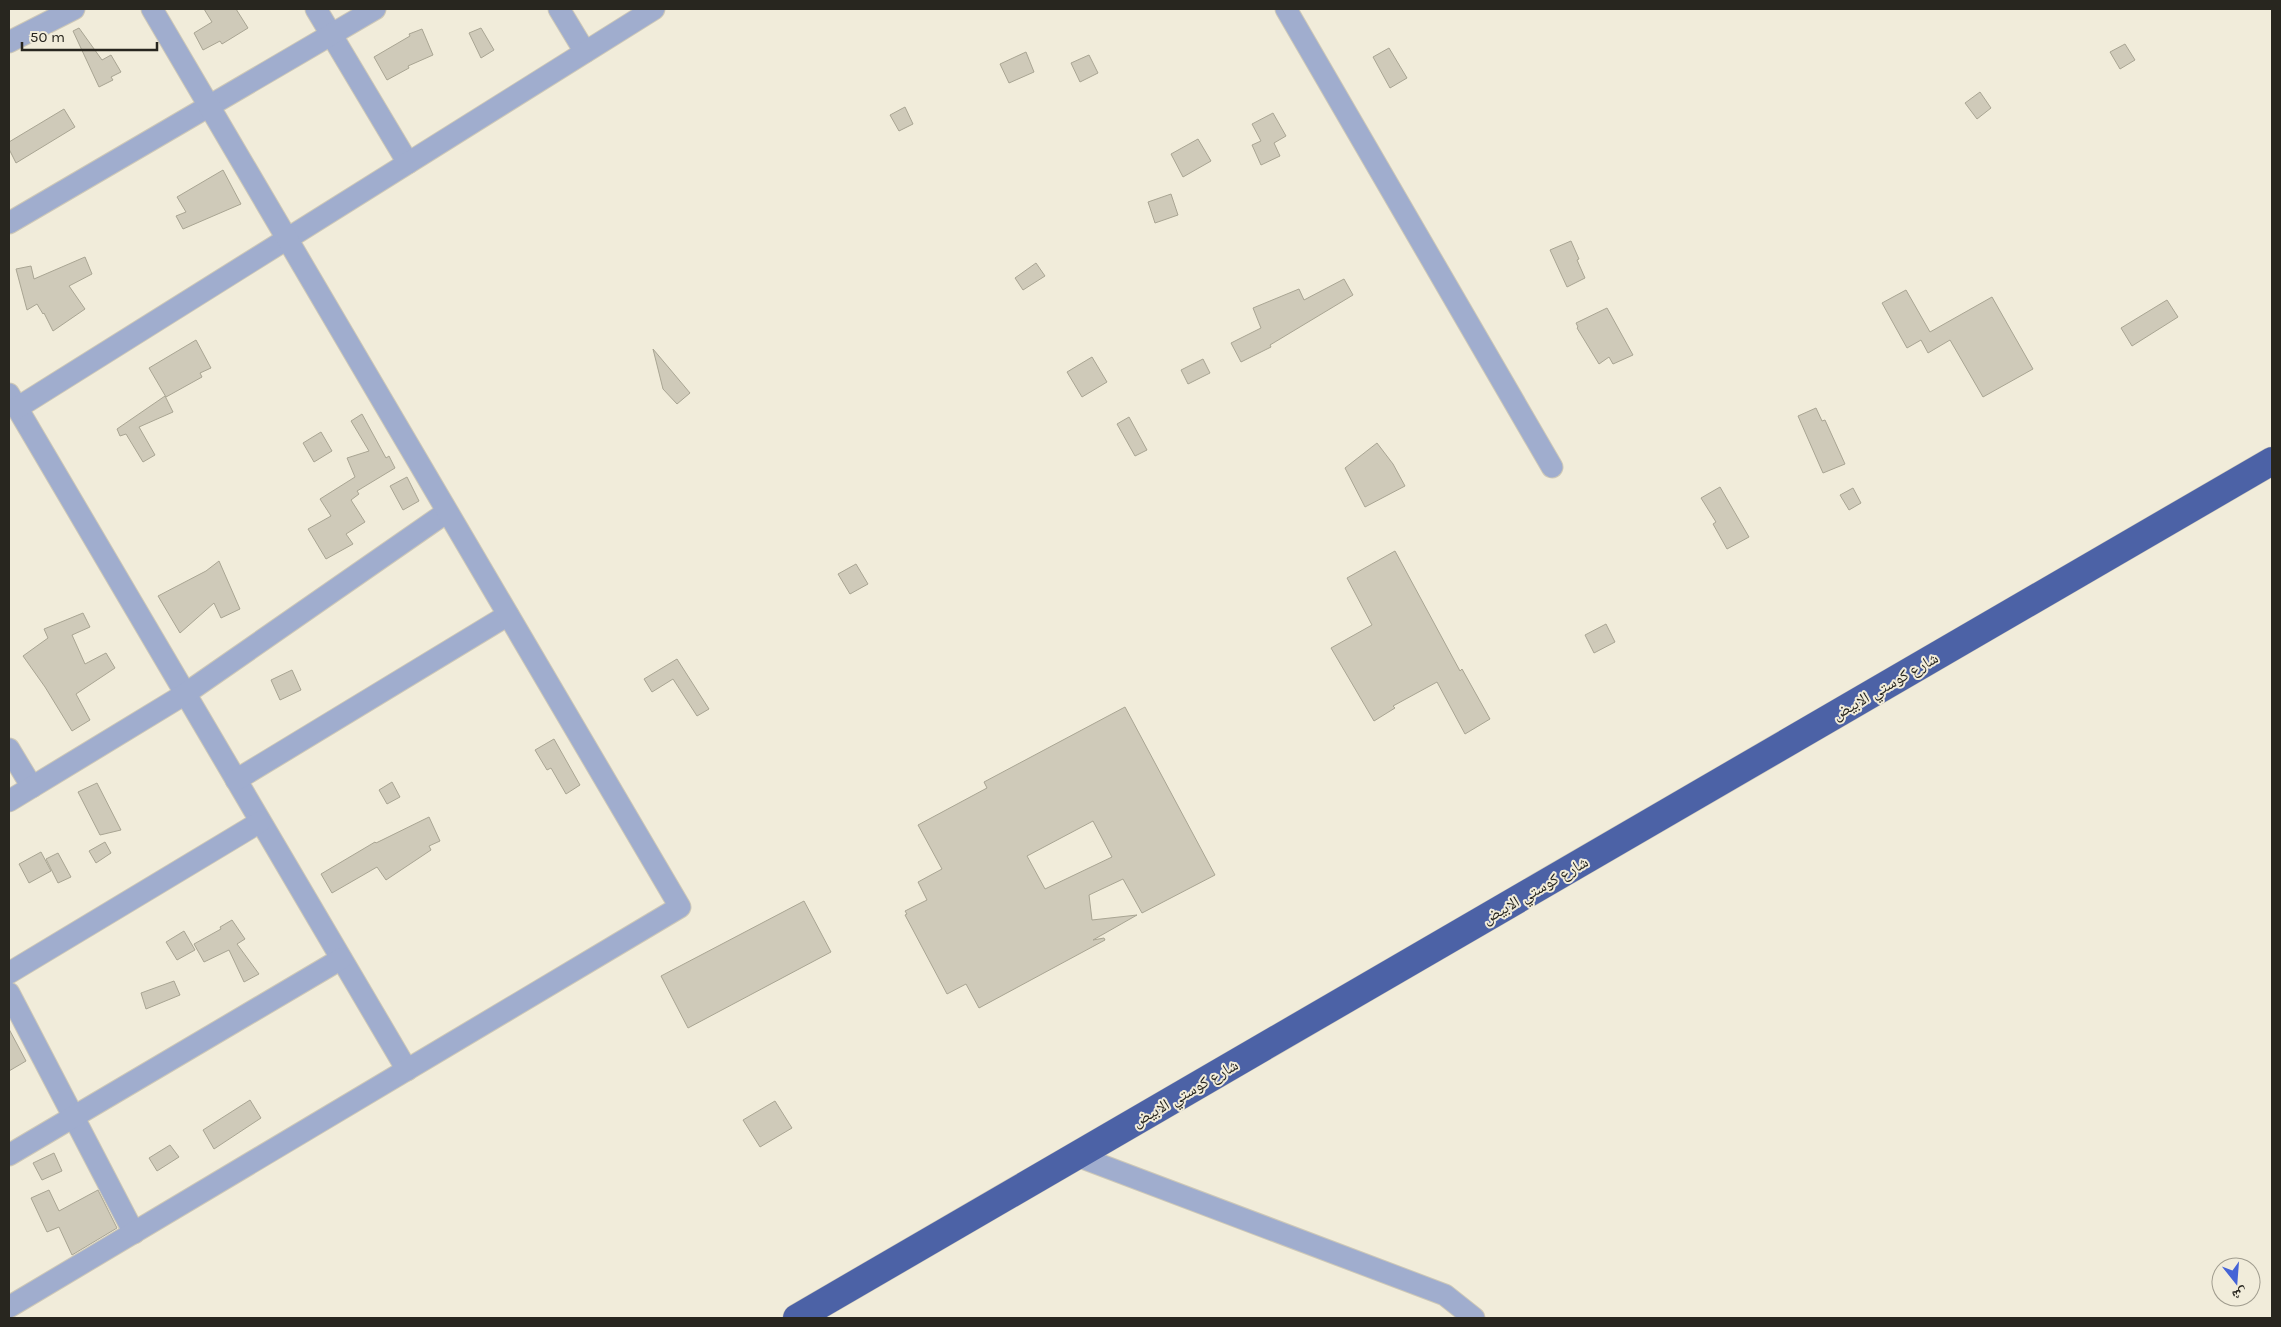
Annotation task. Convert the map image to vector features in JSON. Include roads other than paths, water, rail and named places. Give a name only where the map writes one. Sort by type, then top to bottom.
[{"type":"highway","name":"شارع كوستي الابيض","points":[[797,1318],[2272,461]]},
{"type":"street","points":[[9,42],[74,9]]},
{"type":"street","points":[[9,1308],[680,907],[152,9]]},
{"type":"street","points":[[316,9],[408,163]]},
{"type":"street","points":[[9,223],[375,9]]},
{"type":"street","points":[[559,9],[585,52]]},
{"type":"street","points":[[407,1070],[13,401],[287,239],[654,9]]},
{"type":"street","points":[[1286,9],[1552,467]]},
{"type":"street","points":[[9,801],[185,694],[447,512]]},
{"type":"street","points":[[236,780],[508,614]]},
{"type":"street","points":[[9,749],[32,787]]},
{"type":"street","points":[[9,973],[260,822]]},
{"type":"street","points":[[9,1156],[341,959]]},
{"type":"street","points":[[9,993],[134,1233]]},
{"type":"street","points":[[1077,1156],[1445,1295],[1474,1318]]}]
